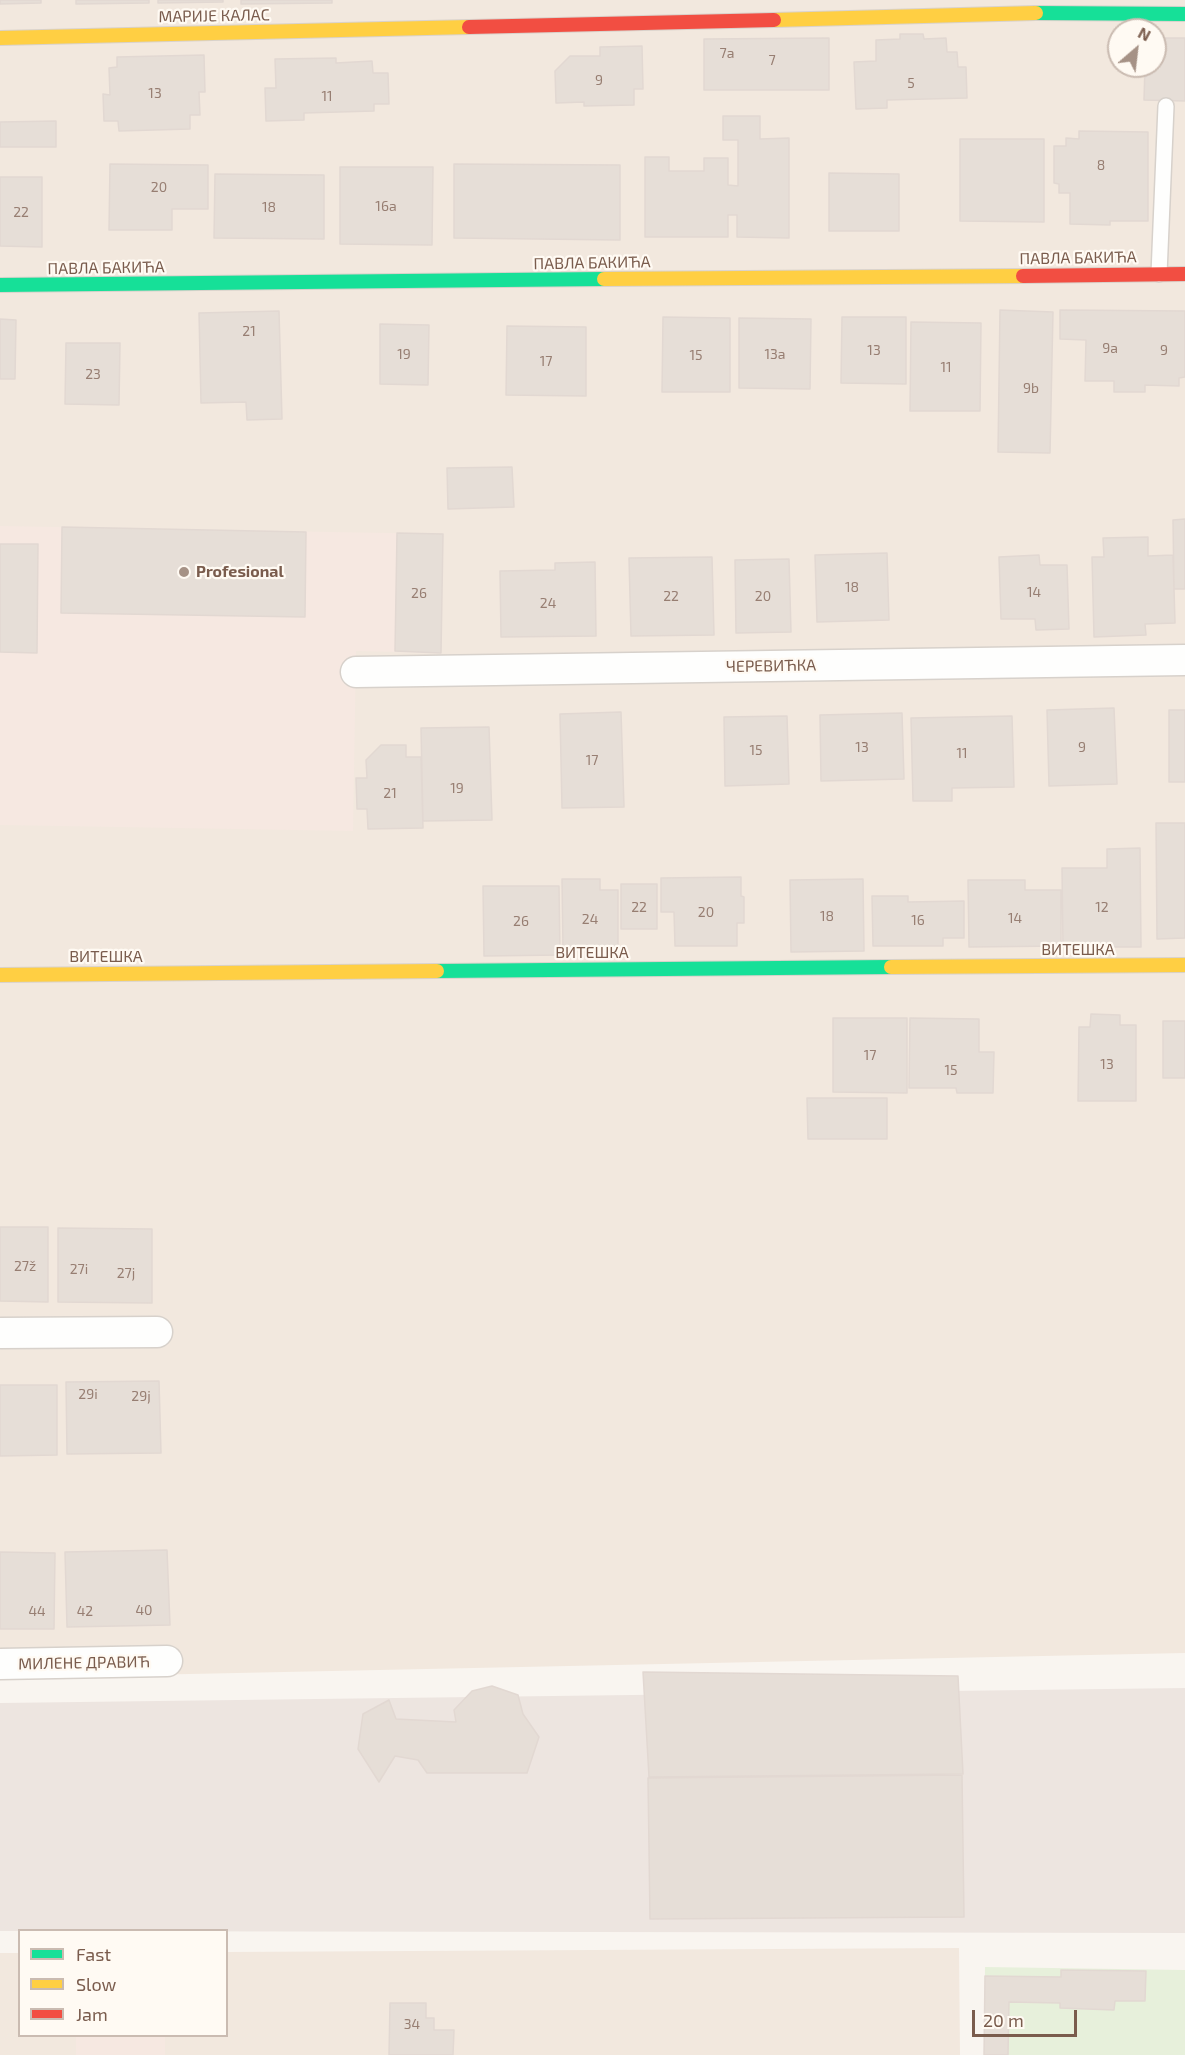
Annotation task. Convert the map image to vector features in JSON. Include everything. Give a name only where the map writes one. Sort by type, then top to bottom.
[{"type":"street","name":"МАРИЈЕ КАЛАС","points":[[0,38],[1056,13],[1185,14]]},
{"type":"street","name":"ПАВЛА БАКИЋА","points":[[0,285],[1185,274]]},
{"type":"street","name":"ЧЕРЕВИЋКА","points":[[356,672],[1185,660]]},
{"type":"street","name":"ВИТЕШКА","points":[[0,975],[1185,965]]},
{"type":"street","points":[[0,1333],[157,1332]]},
{"type":"street","name":"МИЛЕНЕ ДРАВИЋ","points":[[0,1665],[167,1661]]},
{"type":"lane","points":[[1160,274],[1166,106]]},
{"type":"shaded area","points":[[0,0],[1185,0],[1185,1653],[0,1678]]},
{"type":"shaded area","points":[[0,526],[443,534],[441,653],[356,651],[353,831],[0,825]]},
{"type":"shaded area","points":[[1185,1688],[1185,1933],[228,1931],[228,1929],[18,1929],[18,1931],[0,1931],[0,1703]]},
{"type":"shaded area","points":[[959,1948],[960,2055],[0,2055],[0,1953],[18,1953],[18,2037],[228,2037],[228,1952]]},
{"type":"shaded area","points":[[76,2037],[165,2037],[165,2055],[76,2055]]},
{"type":"green space","points":[[985,1967],[1185,1970],[1185,2055],[984,2055]]},
{"type":"building","points":[[0,0],[41,0],[41,3],[0,4]]},
{"type":"building","points":[[76,0],[149,0],[149,3],[76,4]]},
{"type":"building","points":[[158,0],[223,0],[223,2],[158,3]]},
{"type":"building","points":[[241,0],[332,0],[332,3],[241,4]]},
{"type":"building","points":[[900,34],[923,34],[924,39],[946,38],[947,52],[957,52],[958,67],[966,67],[967,98],[887,100],[887,108],[856,109],[854,62],[876,61],[876,40],[900,39]]},
{"type":"building","points":[[829,38],[829,90],[704,90],[704,39]]},
{"type":"building","points":[[1167,38],[1185,38],[1185,101],[1144,100],[1145,78],[1167,78]]},
{"type":"building","points":[[642,46],[643,89],[634,89],[634,105],[584,106],[584,102],[556,103],[555,71],[570,56],[600,56],[600,47]]},
{"type":"building","points":[[204,55],[205,92],[199,92],[200,115],[190,115],[190,129],[119,131],[118,121],[104,121],[103,94],[110,95],[109,68],[117,67],[117,57]]},
{"type":"building","points":[[336,58],[336,63],[372,61],[373,73],[388,73],[389,104],[374,104],[374,111],[304,113],[304,120],[266,121],[265,88],[276,88],[275,59]]},
{"type":"building","points":[[723,116],[760,116],[760,139],[789,138],[789,238],[737,237],[737,215],[728,215],[728,237],[645,237],[645,157],[669,157],[669,171],[704,171],[704,158],[728,158],[728,185],[738,186],[738,140],[723,140]]},
{"type":"building","points":[[56,121],[56,147],[0,147],[0,122]]},
{"type":"building","points":[[1079,131],[1148,132],[1148,221],[1110,221],[1110,225],[1070,224],[1070,193],[1059,193],[1059,184],[1054,183],[1054,146],[1066,146],[1066,138],[1079,139]]},
{"type":"building","points":[[960,139],[1044,139],[1044,222],[960,221]]},
{"type":"building","points":[[110,164],[208,165],[208,209],[172,209],[172,230],[109,230]]},
{"type":"building","points":[[454,164],[620,165],[620,240],[454,238]]},
{"type":"building","points":[[340,167],[433,167],[432,245],[340,244]]},
{"type":"building","points":[[829,173],[899,174],[899,231],[829,231]]},
{"type":"building","points":[[215,174],[324,175],[324,239],[214,238]]},
{"type":"building","points":[[0,177],[42,177],[42,247],[0,246]]},
{"type":"building","points":[[1000,310],[1053,312],[1050,453],[998,452]]},
{"type":"building","points":[[1060,310],[1185,311],[1185,377],[1179,378],[1179,386],[1145,385],[1145,392],[1114,392],[1114,381],[1085,381],[1086,340],[1060,339]]},
{"type":"building","points":[[279,311],[282,419],[247,420],[246,402],[201,403],[199,313]]},
{"type":"building","points":[[663,317],[730,318],[730,392],[662,392]]},
{"type":"building","points":[[842,317],[906,317],[906,384],[841,383]]},
{"type":"building","points":[[739,318],[811,319],[810,389],[739,388]]},
{"type":"building","points":[[0,319],[16,320],[15,379],[0,379]]},
{"type":"building","points":[[911,322],[981,323],[980,411],[910,411]]},
{"type":"building","points":[[380,324],[429,325],[428,385],[380,384]]},
{"type":"building","points":[[507,326],[586,327],[586,396],[506,395]]},
{"type":"building","points":[[66,343],[120,343],[119,405],[65,404]]},
{"type":"building","points":[[512,467],[514,507],[448,509],[447,468]]},
{"type":"building","points":[[1185,519],[1185,589],[1174,589],[1173,520]]},
{"type":"building","name":"Profesional","points":[[62,527],[306,532],[305,617],[61,613]]},
{"type":"building","points":[[397,533],[443,534],[441,653],[395,651]]},
{"type":"building","points":[[1148,537],[1148,556],[1173,555],[1175,623],[1145,624],[1146,635],[1094,637],[1092,557],[1104,557],[1103,538]]},
{"type":"building","points":[[0,544],[38,544],[37,653],[0,652]]},
{"type":"building","points":[[887,553],[889,620],[817,622],[815,555]]},
{"type":"building","points":[[1039,555],[1040,565],[1067,565],[1069,629],[1036,630],[1035,619],[1001,619],[999,557]]},
{"type":"building","points":[[712,557],[714,635],[631,636],[629,558]]},
{"type":"building","points":[[789,559],[791,632],[736,633],[735,560]]},
{"type":"building","points":[[595,562],[596,636],[501,637],[500,571],[555,570],[555,563]]},
{"type":"building","points":[[1114,708],[1117,784],[1049,786],[1047,710]]},
{"type":"building","points":[[1169,710],[1185,710],[1185,782],[1169,782]]},
{"type":"building","points":[[621,712],[624,807],[562,808],[560,714]]},
{"type":"building","points":[[902,713],[904,779],[821,781],[820,715]]},
{"type":"building","points":[[787,716],[789,784],[725,786],[724,717]]},
{"type":"building","points":[[1012,716],[1014,787],[952,788],[952,801],[913,801],[911,718]]},
{"type":"building","points":[[489,727],[492,820],[423,821],[421,728]]},
{"type":"building","points":[[381,745],[406,745],[406,757],[421,757],[423,828],[368,829],[367,809],[357,809],[356,778],[367,778],[366,760]]},
{"type":"building","points":[[1156,823],[1185,823],[1185,938],[1157,939]]},
{"type":"building","points":[[1140,848],[1141,947],[1063,947],[1062,868],[1107,868],[1107,849]]},
{"type":"building","points":[[741,877],[744,923],[737,923],[737,946],[675,946],[674,912],[661,912],[661,878]]},
{"type":"building","points":[[562,879],[600,879],[600,890],[618,890],[618,949],[563,949]]},
{"type":"building","points":[[863,879],[864,951],[791,952],[790,880]]},
{"type":"building","points":[[968,880],[1025,880],[1025,890],[1061,890],[1061,946],[969,947]]},
{"type":"building","points":[[621,884],[657,884],[657,929],[621,929]]},
{"type":"building","points":[[483,886],[559,886],[560,955],[484,956]]},
{"type":"building","points":[[872,896],[908,896],[908,902],[964,901],[964,938],[943,938],[943,946],[873,946]]},
{"type":"building","points":[[1091,1014],[1120,1015],[1120,1025],[1136,1025],[1136,1101],[1078,1101],[1079,1027],[1090,1027]]},
{"type":"building","points":[[833,1018],[907,1018],[907,1093],[833,1092]]},
{"type":"building","points":[[910,1018],[979,1019],[979,1052],[994,1052],[993,1093],[957,1093],[956,1088],[909,1088]]},
{"type":"building","points":[[1163,1021],[1185,1021],[1185,1078],[1163,1078]]},
{"type":"building","points":[[807,1098],[887,1098],[887,1139],[808,1139]]},
{"type":"building","points":[[0,1227],[48,1227],[48,1302],[0,1301]]},
{"type":"building","points":[[58,1228],[152,1229],[152,1303],[58,1302]]},
{"type":"building","points":[[159,1381],[161,1453],[67,1454],[66,1382]]},
{"type":"building","points":[[0,1385],[57,1385],[57,1455],[0,1456]]},
{"type":"building","points":[[167,1550],[170,1625],[67,1627],[65,1552]]},
{"type":"building","points":[[0,1552],[55,1553],[54,1629],[0,1629]]},
{"type":"building","points":[[643,1672],[958,1676],[963,1774],[649,1777]]},
{"type":"building","points":[[492,1686],[518,1695],[523,1714],[539,1737],[527,1773],[427,1773],[418,1760],[395,1756],[379,1782],[358,1749],[363,1714],[389,1700],[396,1719],[456,1722],[454,1710],[472,1691]]},
{"type":"building","points":[[962,1775],[964,1917],[650,1919],[648,1778]]},
{"type":"building","points":[[1061,1970],[1146,1971],[1145,2001],[1115,2001],[1114,2010],[1060,2008],[1060,2003],[1009,2002],[1008,2055],[984,2055],[985,1976],[1061,1977]]},
{"type":"building","points":[[390,2003],[426,2003],[426,2018],[434,2018],[434,2030],[454,2030],[453,2055],[389,2055]]},
{"type":"traffic: fast","points":[[1036,13],[1185,14]]},
{"type":"traffic: fast","points":[[0,285],[604,279]]},
{"type":"traffic: fast","points":[[437,971],[891,967]]},
{"type":"traffic: slow","points":[[774,20],[1036,13]]},
{"type":"traffic: slow","points":[[0,38],[469,27]]},
{"type":"traffic: slow","points":[[604,279],[1023,276]]},
{"type":"traffic: slow","points":[[891,967],[1185,965]]},
{"type":"traffic: slow","points":[[0,975],[437,971]]},
{"type":"traffic: jam","points":[[469,27],[774,20]]},
{"type":"traffic: jam","points":[[1023,276],[1185,274]]},
{"type":"place","name":"Profesional","points":[[184,572]]}]
